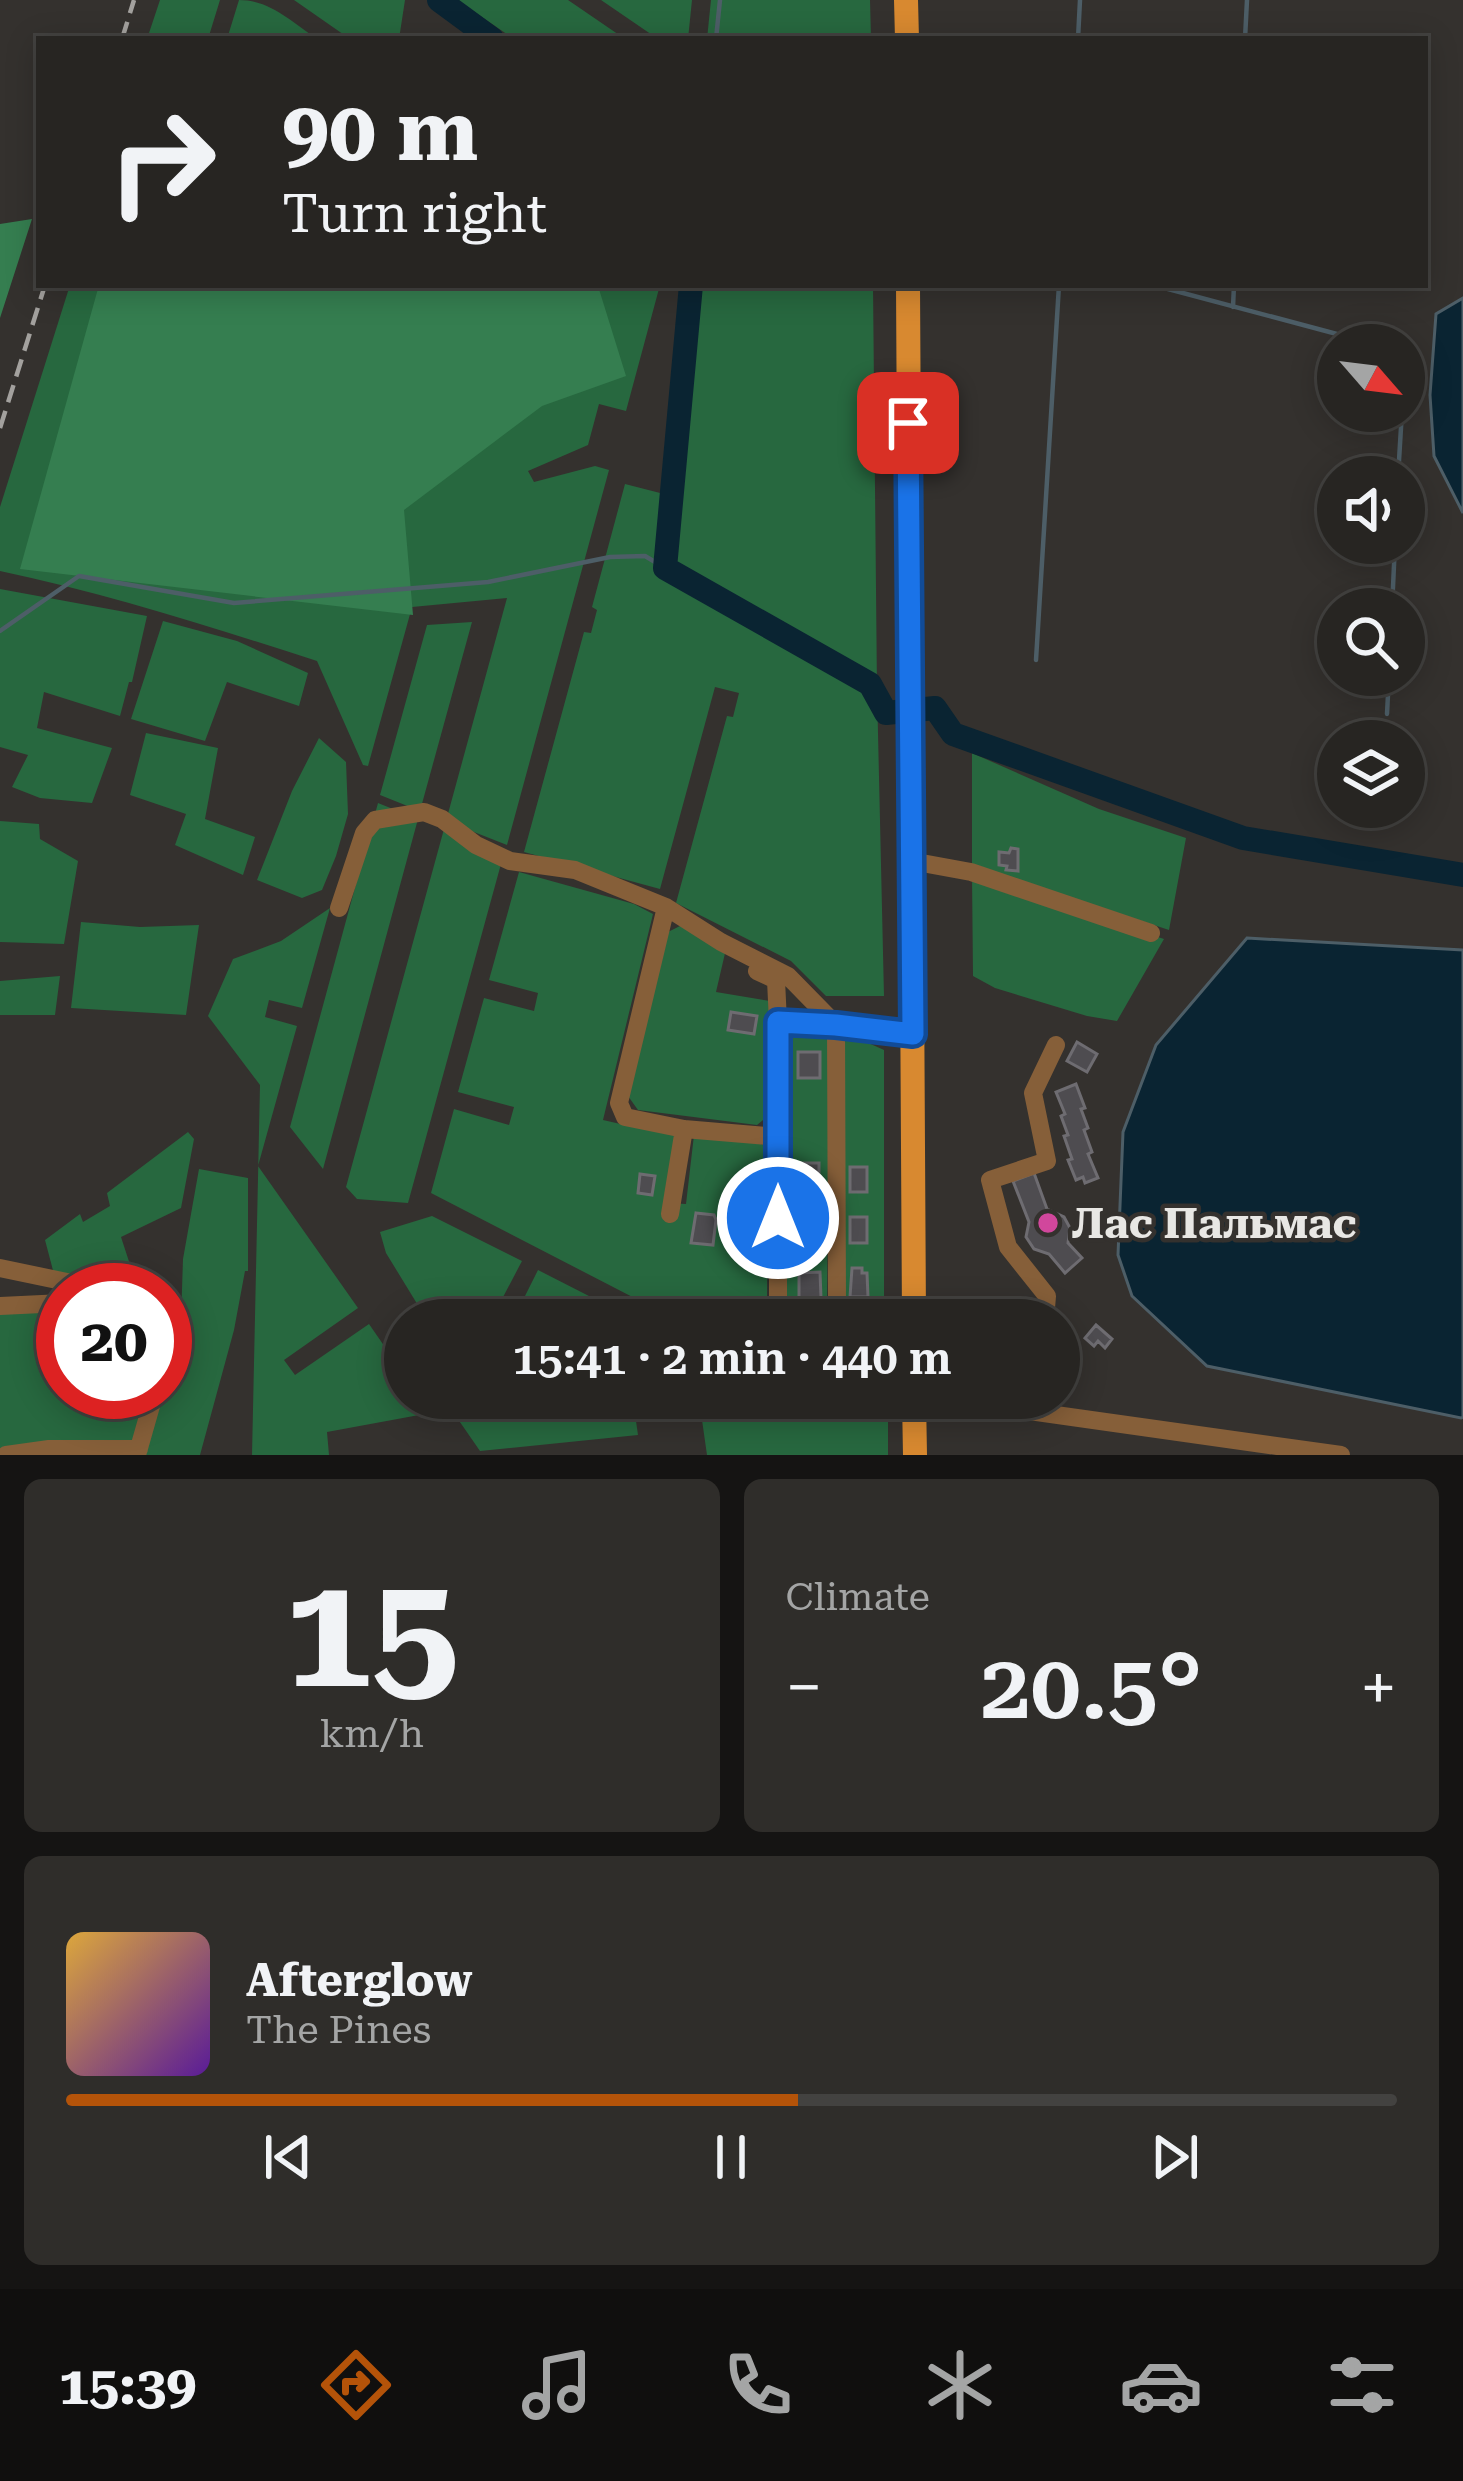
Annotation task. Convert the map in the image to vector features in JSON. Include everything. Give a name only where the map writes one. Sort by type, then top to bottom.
[{"type":"main road","points":[[907,0],[907,36]]},
{"type":"main road","points":[[908,288],[914,1299]]},
{"type":"main road","points":[[914,1419],[914,1455]]},
{"type":"street","points":[[340,908],[364,833],[375,820],[424,812],[510,861],[575,870],[666,907],[788,976],[836,1025],[837,1299]]},
{"type":"street","points":[[911,861],[971,872],[1151,933]]},
{"type":"street","points":[[666,907],[620,1103],[626,1117],[684,1129],[778,1137]]},
{"type":"street","points":[[731,958],[776,980],[778,1299]]},
{"type":"street","points":[[778,1022],[913,1034]]},
{"type":"street","points":[[1048,1299],[1008,1247],[990,1180],[1047,1161],[1033,1093],[1056,1045]]},
{"type":"street","points":[[670,1214],[684,1129]]},
{"type":"street","points":[[0,1268],[36,1276]]},
{"type":"street","points":[[0,1306],[36,1304]]},
{"type":"street","points":[[1080,1412],[1341,1455]]},
{"type":"street","points":[[6,1455],[49,1448],[138,1452],[147,1419]]},
{"type":"green space","points":[[160,0],[220,0],[209,36],[148,36]]},
{"type":"green space","points":[[239,0],[271,8],[313,36],[228,36]]},
{"type":"green space","points":[[294,0],[405,0],[399,36],[346,36]]},
{"type":"green space","points":[[457,0],[568,0],[621,36],[510,36]]},
{"type":"green space","points":[[601,0],[692,0],[688,36],[654,36]]},
{"type":"green space","points":[[711,0],[870,0],[871,36],[707,36]]},
{"type":"green space","points":[[32,219],[0,318],[0,224]]},
{"type":"green space","points":[[69,288],[659,288],[626,411],[599,404],[588,445],[528,471],[534,482],[595,466],[609,470],[507,845],[446,821],[507,598],[412,607],[368,766],[363,765],[317,661],[120,601],[0,571],[0,507]]},
{"type":"green space","points":[[98,288],[599,288],[626,376],[542,406],[404,510],[413,615],[20,569]]},
{"type":"green space","points":[[682,288],[873,288],[884,996],[826,996],[791,961],[676,903],[727,716],[733,717],[739,693],[715,687],[660,889],[524,852],[584,632],[591,633],[597,610],[592,607],[625,484],[664,494]]},
{"type":"green space","points":[[0,589],[147,616],[120,716],[44,692],[37,728],[112,748],[92,803],[40,798],[12,787],[28,755],[0,747]]},
{"type":"green space","points":[[163,621],[237,641],[308,673],[299,706],[227,682],[205,741],[131,719]]},
{"type":"green space","points":[[472,622],[420,811],[380,795],[427,625]]},
{"type":"green space","points":[[146,733],[218,748],[205,819],[255,837],[243,875],[175,845],[186,814],[130,795]]},
{"type":"green space","points":[[319,738],[346,762],[348,814],[322,890],[302,898],[257,880]]},
{"type":"green space","points":[[972,753],[1099,809],[1186,838],[1169,930],[972,865]]},
{"type":"green space","points":[[378,803],[418,819],[323,1169],[290,1127]]},
{"type":"green space","points":[[0,821],[39,824],[40,839],[78,861],[64,944],[0,942]]},
{"type":"green space","points":[[444,829],[504,853],[408,1203],[357,1199],[346,1187]]},
{"type":"green space","points":[[519,872],[634,904],[653,914],[603,1120],[676,1133],[668,1203],[686,1204],[694,1135],[768,1145],[767,1299],[636,1299],[431,1193],[454,1109],[509,1125],[514,1107],[458,1092],[484,998],[534,1011],[538,993],[489,980]]},
{"type":"green space","points":[[972,875],[1164,939],[1117,1021],[995,988],[973,976]]},
{"type":"green space","points":[[330,908],[302,1008],[269,1000],[265,1017],[297,1026],[258,1165],[260,1085],[208,1016],[233,959],[281,941]]},
{"type":"green space","points":[[81,922],[199,925],[186,1015],[71,1008]]},
{"type":"green space","points":[[680,926],[726,949],[716,992],[770,1001],[769,1115],[757,1125],[638,1110],[628,1096],[668,932]]},
{"type":"green space","points":[[60,976],[55,1015],[0,1015],[0,981]]},
{"type":"green space","points":[[829,1030],[827,1299],[786,1299],[789,1033]]},
{"type":"green space","points":[[844,1032],[884,1050],[884,1299],[844,1299]]},
{"type":"green space","points":[[188,1132],[194,1139],[181,1208],[121,1237],[129,1263],[51,1263],[45,1240],[80,1214],[83,1222],[110,1206],[107,1193]]},
{"type":"green space","points":[[258,1166],[358,1308],[284,1360],[295,1375],[369,1324],[384,1346],[384,1419],[397,1419],[327,1432],[329,1455],[252,1455]]},
{"type":"green space","points":[[199,1169],[248,1178],[248,1271],[200,1455],[143,1455],[156,1419],[192,1419],[192,1263],[183,1263]]},
{"type":"green space","points":[[432,1216],[522,1261],[502,1299],[414,1299],[386,1253],[380,1232]]},
{"type":"green space","points":[[538,1270],[595,1299],[524,1299]]},
{"type":"green space","points":[[36,1308],[36,1419],[142,1419],[135,1443],[0,1449],[0,1309]]},
{"type":"green space","points":[[458,1419],[636,1419],[638,1435],[480,1451]]},
{"type":"green space","points":[[888,1419],[888,1455],[707,1455],[702,1420]]},
{"type":"water","points":[[1463,298],[1463,513],[1434,456],[1430,395],[1436,314]]},
{"type":"water","points":[[1247,938],[1463,950],[1461,1418],[1207,1366],[1132,1296],[1118,1255],[1123,1132],[1156,1045]]},
{"type":"building","points":[[1011,848],[1018,849],[1018,871],[999,865],[999,852],[1009,853]]},
{"type":"building","points":[[731,1012],[757,1016],[754,1034],[728,1030]]},
{"type":"building","points":[[1077,1042],[1097,1054],[1087,1072],[1067,1061]]},
{"type":"building","points":[[798,1052],[820,1052],[820,1078],[798,1078]]},
{"type":"building","points":[[1076,1084],[1085,1108],[1081,1109],[1088,1128],[1084,1130],[1092,1152],[1088,1154],[1098,1178],[1085,1183],[1083,1177],[1076,1180],[1068,1160],[1072,1159],[1061,1116],[1065,1114],[1056,1092]]},
{"type":"building","points":[[798,1163],[819,1163],[819,1189],[798,1189]]},
{"type":"building","points":[[850,1167],[867,1167],[867,1192],[850,1192]]},
{"type":"building","name":"Лас Пальмас","points":[[1034,1173],[1047,1209],[1064,1217],[1070,1228],[1068,1243],[1082,1258],[1065,1273],[1026,1237],[1029,1222],[1013,1181]]},
{"type":"building","points":[[640,1174],[655,1176],[652,1195],[638,1193]]},
{"type":"building","points":[[696,1213],[714,1215],[713,1245],[691,1243]]},
{"type":"building","points":[[850,1217],[867,1217],[867,1243],[850,1243]]},
{"type":"building","points":[[798,1218],[820,1218],[820,1243],[799,1244]]},
{"type":"building","points":[[852,1268],[867,1273],[868,1297],[850,1297]]},
{"type":"building","points":[[820,1272],[821,1298],[799,1298],[799,1273]]},
{"type":"building","points":[[1096,1325],[1112,1339],[1105,1348],[1085,1338]]},
{"type":"waterway","points":[[439,0],[488,36]]},
{"type":"waterway","points":[[716,36],[720,0]]},
{"type":"waterway","points":[[1078,36],[1080,0]]},
{"type":"waterway","points":[[1245,36],[1247,0]]},
{"type":"waterway","points":[[691,288],[665,568],[870,684],[886,713],[935,708],[953,734],[1243,838],[1463,875]]},
{"type":"waterway","points":[[1036,660],[1059,288]]},
{"type":"waterway","points":[[1164,288],[1317,329]]},
{"type":"waterway","points":[[1233,307],[1234,288]]},
{"type":"waterway","points":[[1399,456],[1401,432]]},
{"type":"waterway","points":[[0,631],[79,576],[234,603],[488,582],[610,557],[645,556],[665,568]]},
{"type":"waterway","points":[[1393,588],[1394,564]]},
{"type":"waterway","points":[[1387,714],[1388,696]]},
{"type":"railway","points":[[123,36],[134,0]]},
{"type":"railway","points":[[0,428],[44,288]]},
{"type":"place","name":"Лас Пальмас","points":[[1048,1223]]},
{"type":"route","points":[[778,1218],[778,1022],[913,1034],[908,423]]}]
